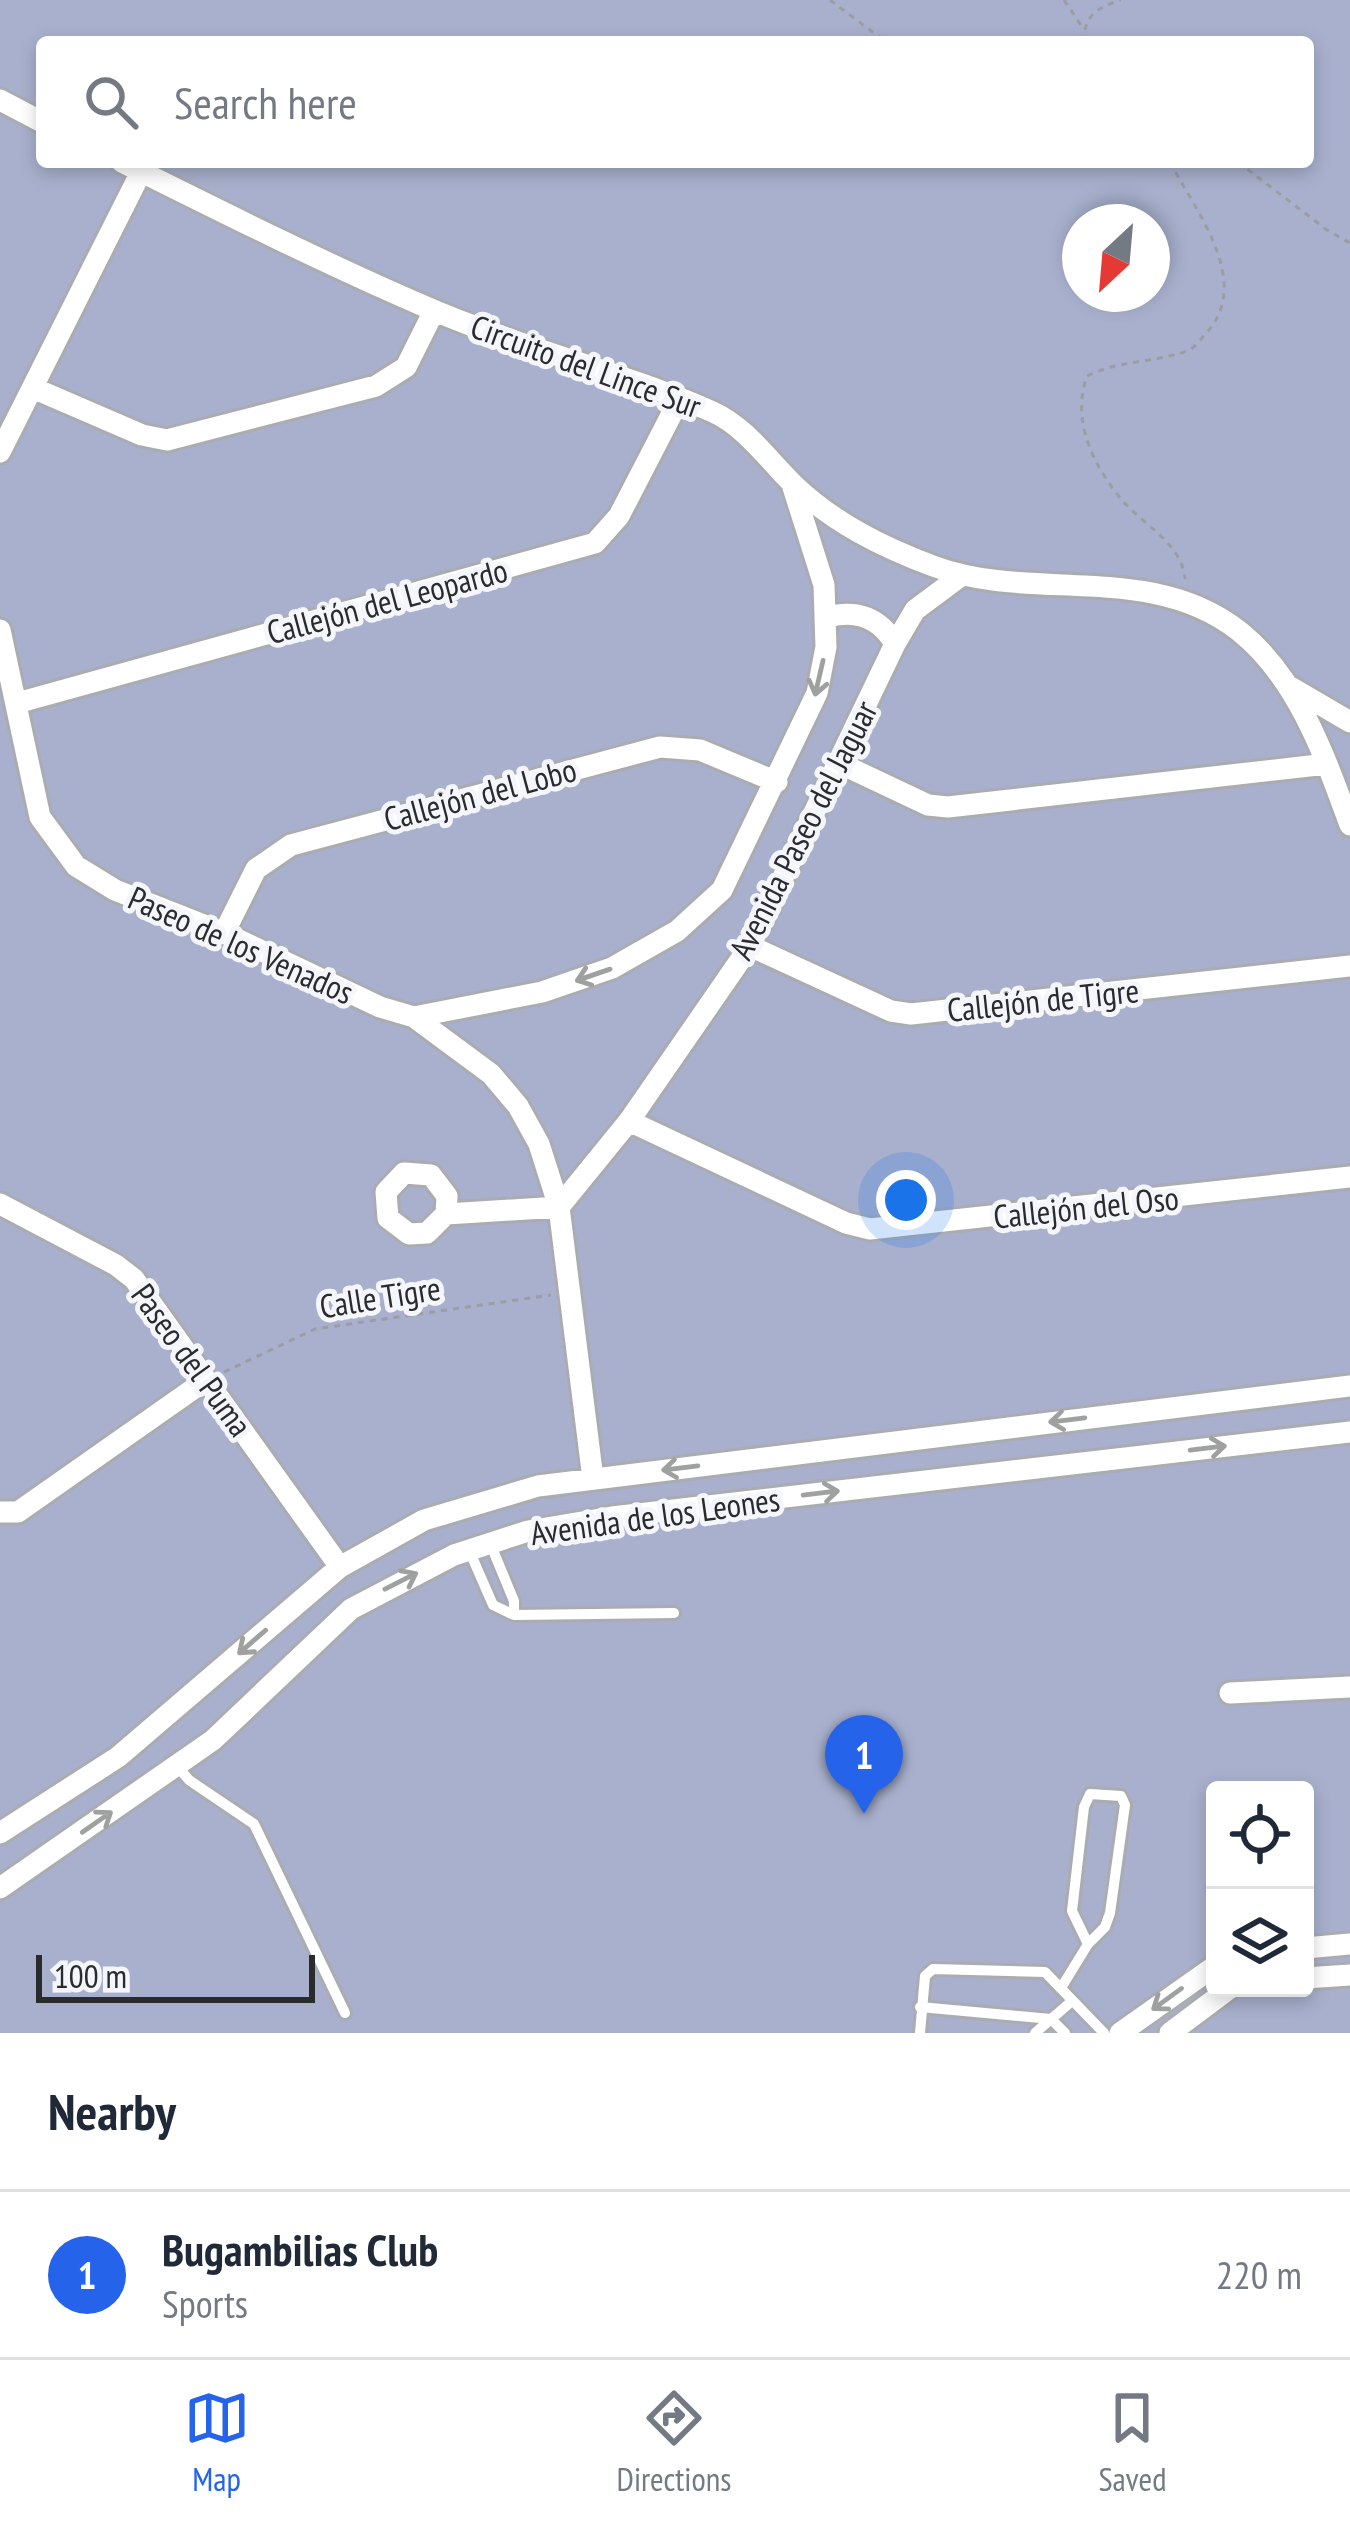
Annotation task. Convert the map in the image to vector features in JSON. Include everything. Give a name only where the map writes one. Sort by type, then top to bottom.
[{"type":"street","points":[[0,100],[36,119]]},
{"type":"street","points":[[0,452],[8,420],[33,388],[132,168]]},
{"type":"street","name":"Circuito del Lince Sur","points":[[134,168],[434,311],[719,415],[792,483],[852,530],[962,575],[1134,589],[1177,598],[1238,630],[1267,657],[1287,685]]},
{"type":"street","points":[[33,388],[155,440],[177,439],[376,386],[398,375],[434,311]]},
{"type":"street","name":"Callejón del Leopardo","points":[[16,703],[595,543],[620,516],[679,400]]},
{"type":"street","name":"Avenida Paseo del Jaguar","points":[[414,1017],[542,992],[612,968],[677,931],[722,890],[817,693],[828,617],[815,552],[792,483]]},
{"type":"street","name":"Avenida Paseo del Jaguar","points":[[559,1207],[628,1121],[750,946],[915,610],[962,575]]},
{"type":"street","points":[[828,617],[867,616],[895,644]]},
{"type":"street","name":"Paseo de los Venados","points":[[0,631],[40,817],[76,866],[115,890],[224,932],[380,1007],[414,1017],[491,1073],[518,1106],[539,1144],[559,1207],[593,1478]]},
{"type":"street","points":[[1287,685],[1350,722]]},
{"type":"street","points":[[1287,685],[1327,764],[1350,825]]},
{"type":"street","name":"Callejón del Lobo","points":[[224,932],[256,869],[291,845],[659,747],[700,750],[777,782]]},
{"type":"street","points":[[839,763],[928,805],[948,807],[1327,764]]},
{"type":"street","name":"Callejón de Tigre","points":[[750,946],[891,1011],[911,1014],[1350,967]]},
{"type":"street","name":"Callejón del Oso","points":[[628,1121],[846,1223],[869,1228],[1350,1177]]},
{"type":"street","name":"Paseo del Puma","points":[[0,1204],[126,1272],[340,1567]]},
{"type":"street","points":[[446,1214],[559,1207]]},
{"type":"street","points":[[0,1513],[18,1512],[206,1380]]},
{"type":"street","name":"Avenida de los Leones","points":[[0,1833],[131,1746],[340,1567],[424,1520],[538,1486],[593,1478],[1350,1386]]},
{"type":"street","name":"Avenida de los Leones","points":[[0,1888],[213,1740],[351,1609],[396,1582],[480,1547],[529,1531],[612,1517],[1350,1432]]},
{"type":"street","points":[[1231,1693],[1350,1688]]},
{"type":"street","points":[[131,1746],[154,1781]]},
{"type":"street","points":[[1314,1947],[1350,1944]]},
{"type":"street","points":[[1120,2033],[1206,1972]]},
{"type":"street","points":[[1314,1977],[1350,1975]]},
{"type":"street","points":[[1170,2033],[1218,1997]]},
{"type":"lane","points":[[480,1547],[493,1605],[514,1615],[674,1612]]},
{"type":"lane","points":[[480,1547],[514,1600],[514,1615]]},
{"type":"lane","points":[[177,1766],[189,1780],[254,1824],[345,2013]]},
{"type":"lane","points":[[1061,1988],[1110,1913],[1125,1805],[1111,1792],[1090,1794],[1084,1807],[1072,1911],[1088,1943]]},
{"type":"lane","points":[[920,2033],[925,1976],[933,1969],[1049,1975],[1104,2033]]},
{"type":"lane","points":[[1035,2033],[1072,2001]]},
{"type":"lane","points":[[920,2007],[1051,2019],[1065,2033]]},
{"type":"path","points":[[830,0],[878,36]]},
{"type":"path","points":[[1064,0],[1084,28]]},
{"type":"path","points":[[1084,36],[1094,10],[1120,0]]},
{"type":"path","points":[[1173,168],[1218,252],[1227,299],[1214,325],[1191,350],[1106,367],[1087,376],[1079,397],[1086,443],[1120,499],[1179,555],[1186,577],[1177,598]]},
{"type":"path","points":[[1246,168],[1350,243]]},
{"type":"path","name":"Calle Tigre","points":[[206,1380],[315,1329],[570,1292]]},
{"type":"shaded area","points":[[0,0],[1350,0],[1350,2033],[0,2033]]},
{"type":"place","name":"Bugambilias Club","points":[[864,1814]]}]
